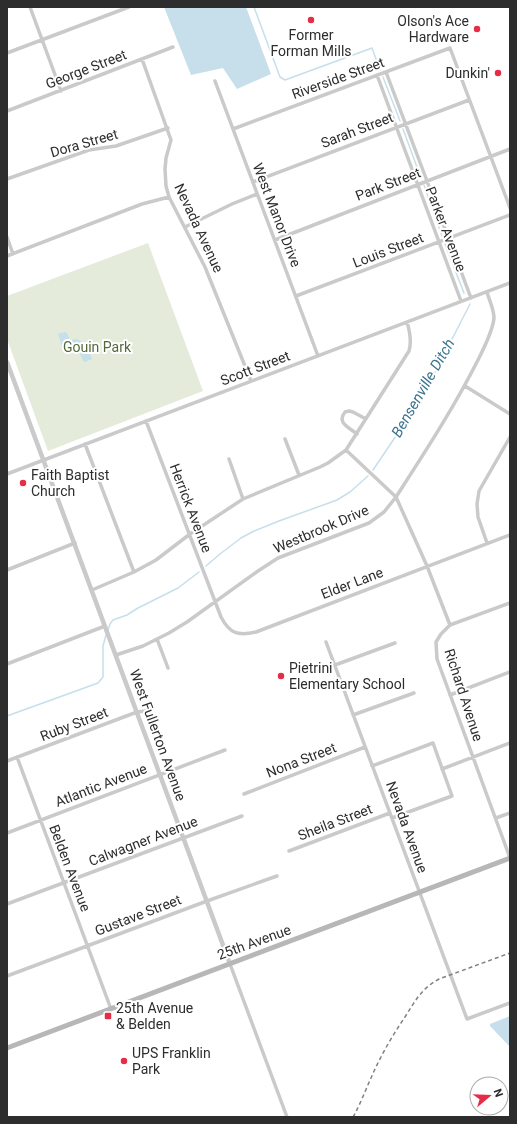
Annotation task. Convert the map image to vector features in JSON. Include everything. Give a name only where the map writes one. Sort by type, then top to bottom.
[{"type":"main road","name":"25th Avenue","points":[[7,1048],[510,858]]},
{"type":"street","points":[[30,7],[60,90]]},
{"type":"street","points":[[7,53],[129,7]]},
{"type":"street","name":"George Street","points":[[7,111],[173,47]]},
{"type":"street","name":"Riverside Street","points":[[233,129],[450,48],[469,100]]},
{"type":"street","name":"Nevada Avenue","points":[[142,59],[168,128],[171,140],[166,158],[165,178],[169,197],[205,267],[251,381]]},
{"type":"street","name":"Parker Avenue","points":[[386,72],[471,298]]},
{"type":"street","name":"Parker Avenue","points":[[377,75],[461,301]]},
{"type":"street","name":"West Manor Drive","points":[[215,81],[318,356]]},
{"type":"street","points":[[469,100],[510,208]]},
{"type":"street","name":"Sarah Street","points":[[253,182],[469,100]]},
{"type":"street","name":"Dora Street","points":[[7,179],[89,150],[116,146],[168,128]]},
{"type":"street","name":"Park Street","points":[[275,240],[510,149]]},
{"type":"street","points":[[185,227],[232,204],[257,194]]},
{"type":"street","points":[[7,256],[142,204],[169,197]]},
{"type":"street","name":"Louis Street","points":[[296,296],[510,215]]},
{"type":"street","points":[[7,237],[13,254]]},
{"type":"street","name":"Scott Street","points":[[7,474],[510,283]]},
{"type":"street","name":"Westbrook Drive","points":[[116,655],[143,646],[187,622],[278,558],[369,523],[384,512],[396,497],[465,386],[482,351],[494,321],[494,314],[486,292]]},
{"type":"street","points":[[92,590],[134,572],[156,560],[190,534],[243,498],[328,463],[346,450],[409,351],[411,339],[407,322]]},
{"type":"street","name":"West Fullerton Avenue","points":[[7,362],[287,1117]]},
{"type":"street","points":[[465,386],[510,414]]},
{"type":"street","points":[[357,434],[344,424],[342,421],[343,414],[351,411],[366,419]]},
{"type":"street","name":"Herrick Avenue","points":[[146,421],[215,602]]},
{"type":"street","points":[[487,543],[478,517],[477,504],[479,491],[510,437]]},
{"type":"street","points":[[285,438],[299,475]]},
{"type":"street","points":[[85,444],[134,572]]},
{"type":"street","points":[[346,450],[396,497],[427,566],[450,625],[510,603]]},
{"type":"street","points":[[229,459],[243,498]]},
{"type":"street","name":"Elder Lane","points":[[215,602],[221,617],[232,632],[247,634],[256,632],[510,535]]},
{"type":"street","points":[[7,570],[74,543]]},
{"type":"street","name":"Richard Avenue","points":[[450,625],[441,634],[436,642],[437,659],[510,858]]},
{"type":"street","points":[[7,664],[106,627]]},
{"type":"street","points":[[157,639],[168,668]]},
{"type":"street","name":"Nevada Avenue","points":[[326,642],[467,1019],[510,1003]]},
{"type":"street","points":[[335,665],[395,643]]},
{"type":"street","points":[[450,695],[510,672]]},
{"type":"street","points":[[354,715],[414,693]]},
{"type":"street","name":"Ruby Street","points":[[7,761],[137,712],[150,709]]},
{"type":"street","points":[[372,766],[433,743],[442,769],[510,743]]},
{"type":"street","name":"Nona Street","points":[[244,794],[365,747]]},
{"type":"street","name":"Atlantic Avenue","points":[[7,833],[225,750]]},
{"type":"street","name":"Belden Avenue","points":[[17,757],[111,1009]]},
{"type":"street","name":"Sheila Street","points":[[392,818],[452,796],[442,769]]},
{"type":"street","name":"Sheila Street","points":[[289,851],[390,813]]},
{"type":"street","points":[[496,818],[510,813]]},
{"type":"street","name":"Calwagner Avenue","points":[[7,904],[242,816]]},
{"type":"street","name":"Gustave Street","points":[[7,976],[277,876]]},
{"type":"green space","name":"Gouin Park","points":[[148,243],[203,391],[48,451],[7,339],[7,296]]},
{"type":"water","points":[[164,7],[246,7],[271,74],[237,89],[223,68],[191,75]]},
{"type":"water","points":[[65,332],[70,340],[76,339],[81,341],[83,346],[87,345],[92,359],[85,362],[83,361],[78,349],[72,346],[63,349],[58,334]]},
{"type":"water","points":[[510,1016],[510,1047],[490,1026],[490,1024]]},
{"type":"waterway","name":"Bensenville Ditch","points":[[254,7],[280,77],[285,80],[372,48],[380,70]]},
{"type":"waterway","name":"Bensenville Ditch","points":[[383,77],[400,121]]},
{"type":"waterway","name":"Bensenville Ditch","points":[[403,129],[421,178]]},
{"type":"waterway","name":"Bensenville Ditch","points":[[424,185],[442,236]]},
{"type":"waterway","name":"Bensenville Ditch","points":[[445,244],[464,293]]},
{"type":"waterway","name":"Bensenville Ditch","points":[[373,470],[430,382],[470,304]]},
{"type":"waterway","name":"Bensenville Ditch","points":[[206,566],[241,538],[279,521],[337,500],[350,492],[368,476]]},
{"type":"waterway","points":[[108,630],[113,620],[127,615],[178,588],[199,572]]},
{"type":"waterway","points":[[7,716],[98,683],[103,677],[103,646],[106,635]]},
{"type":"railway","points":[[353,1117],[386,1047],[419,995],[428,986],[439,979],[510,953]]},
{"type":"place","name":"Former Forman Mills","points":[[311,20]]},
{"type":"place","name":"Olson's Ace Hardware","points":[[477,29]]},
{"type":"place","name":"Dunkin'","points":[[498,73]]},
{"type":"place","name":"Faith Baptist Church","points":[[23,483]]},
{"type":"place","name":"Pietrini Elementary School","points":[[281,676]]},
{"type":"place","name":"25th Avenue & Belden","points":[[108,1016]]},
{"type":"place","name":"UPS Franklin Park","points":[[124,1061]]}]
